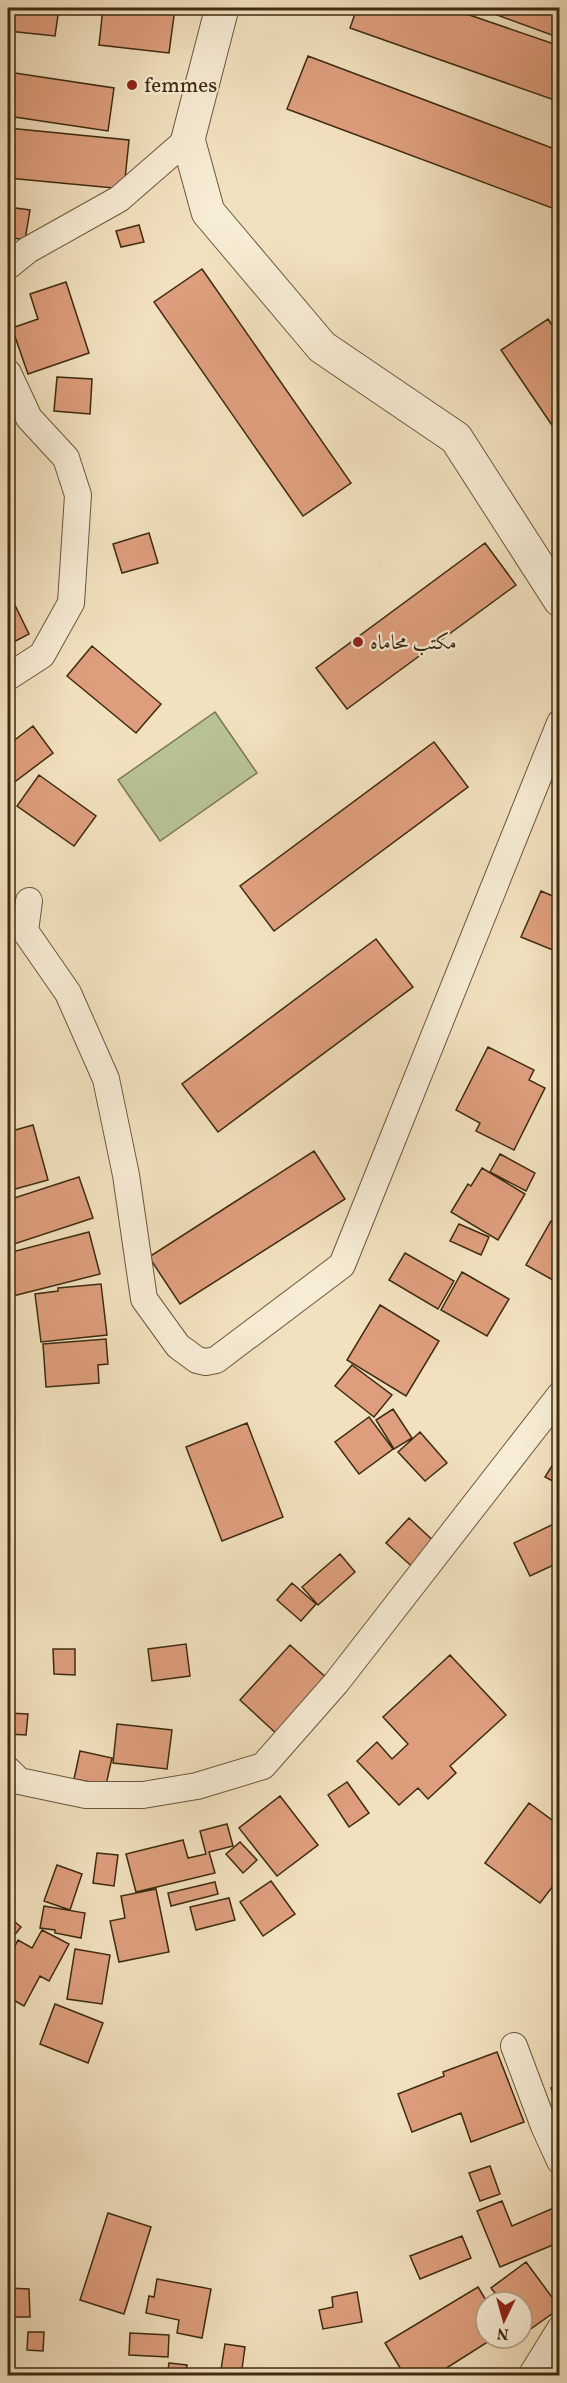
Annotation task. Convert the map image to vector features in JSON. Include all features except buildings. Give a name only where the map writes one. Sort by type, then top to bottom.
[{"type":"street","points":[[222,8],[188,139],[208,212],[322,348],[456,438],[560,600]]},
{"type":"street","points":[[8,266],[28,250],[119,199],[188,139]]},
{"type":"street","points":[[8,373],[29,418],[66,458],[78,495],[71,603],[42,655],[8,677]]},
{"type":"street","points":[[28,901],[26,931],[68,993],[106,1079],[126,1175],[144,1299],[178,1346],[197,1359],[206,1362],[216,1360],[342,1265],[560,723]]},
{"type":"street","points":[[8,1770],[19,1780],[86,1795],[143,1795],[197,1785],[263,1766],[336,1683],[560,1395]]},
{"type":"street","points":[[514,2046],[544,2126],[560,2161]]},
{"type":"street","points":[[531,2376],[560,2329]]},
{"type":"green space","points":[[215,712],[257,773],[160,841],[118,780]]},
{"type":"place","name":"femmes","points":[[132,85]]},
{"type":"place","name":"مكتب محاماه","points":[[358,642]]}]
